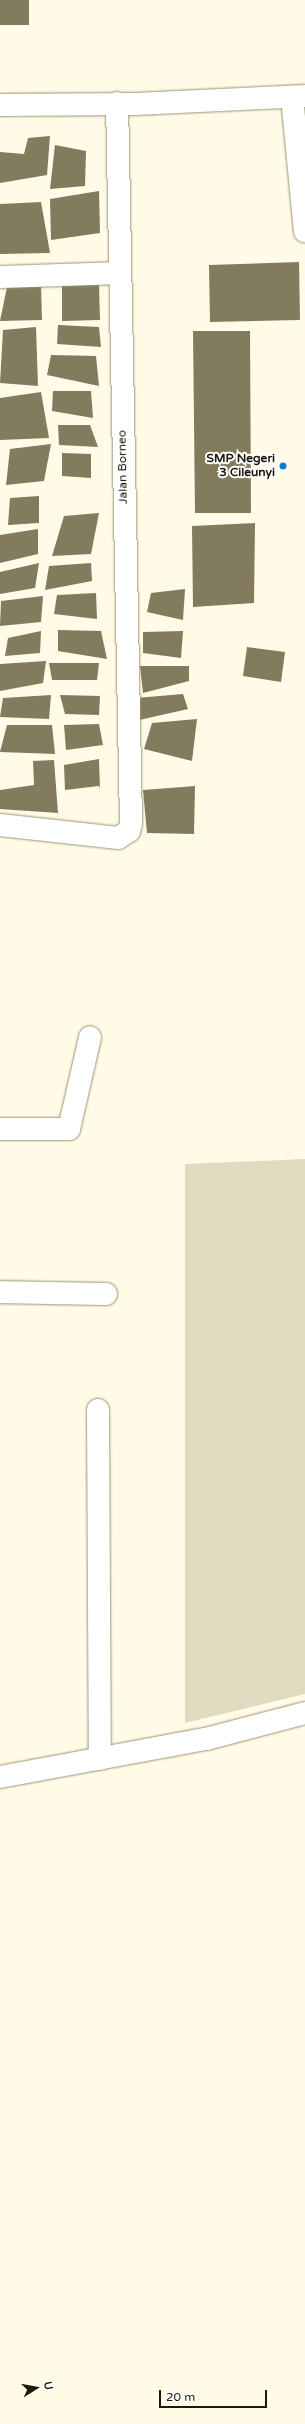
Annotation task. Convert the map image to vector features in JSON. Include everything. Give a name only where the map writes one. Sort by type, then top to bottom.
[{"type":"street","points":[[0,105],[117,103],[298,96],[305,231]]},
{"type":"street","name":"Jalan Borneo","points":[[0,824],[118,838],[129,831],[131,798],[118,273],[117,103]]},
{"type":"street","points":[[0,277],[118,273]]},
{"type":"street","points":[[0,1129],[69,1129],[90,1037]]},
{"type":"street","points":[[0,1292],[106,1294]]},
{"type":"street","points":[[98,1410],[100,1759]]},
{"type":"street","points":[[0,1777],[206,1739],[305,1713]]},
{"type":"shaded area","points":[[305,1159],[305,1694],[185,1723],[185,1164]]},
{"type":"building","points":[[0,0],[29,0],[29,25],[0,25]]},
{"type":"building","points":[[50,136],[47,175],[0,183],[0,152],[24,154],[28,138]]},
{"type":"building","points":[[55,145],[86,151],[85,186],[50,189]]},
{"type":"building","points":[[99,191],[100,233],[51,240],[50,199]]},
{"type":"building","points":[[41,202],[50,253],[0,254],[0,204]]},
{"type":"building","points":[[299,262],[300,320],[210,322],[209,265]]},
{"type":"building","points":[[99,284],[100,320],[62,321],[62,285]]},
{"type":"building","points":[[41,285],[42,320],[0,321],[7,287]]},
{"type":"building","points":[[58,325],[99,327],[101,347],[57,344]]},
{"type":"building","points":[[36,327],[38,386],[0,383],[3,330]]},
{"type":"building","points":[[193,331],[250,331],[251,513],[195,513]]},
{"type":"building","points":[[51,355],[96,356],[99,386],[47,375]]},
{"type":"building","points":[[53,391],[91,391],[93,418],[52,411]]},
{"type":"building","points":[[41,392],[49,438],[0,440],[0,398]]},
{"type":"building","points":[[58,425],[90,425],[98,447],[59,445]]},
{"type":"building","points":[[51,444],[44,481],[6,485],[10,449]]},
{"type":"building","points":[[62,453],[91,454],[91,478],[62,476]]},
{"type":"building","points":[[39,496],[39,523],[8,525],[10,498]]},
{"type":"building","points":[[99,513],[91,554],[52,556],[64,516]]},
{"type":"building","points":[[255,523],[254,603],[193,607],[192,526]]},
{"type":"building","points":[[38,529],[38,554],[0,563],[0,535]]},
{"type":"building","points":[[39,563],[35,588],[0,594],[0,572]]},
{"type":"building","points":[[91,563],[92,581],[45,590],[49,566]]},
{"type":"building","points":[[185,589],[183,620],[147,612],[151,593]]},
{"type":"building","points":[[96,593],[97,619],[54,614],[57,595]]},
{"type":"building","points":[[43,596],[41,622],[0,626],[1,601]]},
{"type":"building","points":[[58,630],[101,631],[107,659],[58,651]]},
{"type":"building","points":[[41,631],[40,653],[5,656],[8,638]]},
{"type":"building","points":[[183,631],[181,658],[143,653],[143,632]]},
{"type":"building","points":[[247,647],[285,652],[281,682],[243,676]]},
{"type":"building","points":[[46,661],[43,683],[0,691],[0,664]]},
{"type":"building","points":[[49,663],[99,663],[97,680],[52,680]]},
{"type":"building","points":[[140,666],[189,666],[189,681],[143,693]]},
{"type":"building","points":[[183,694],[188,709],[135,721],[136,698]]},
{"type":"building","points":[[51,695],[49,719],[0,717],[3,698]]},
{"type":"building","points":[[60,695],[100,696],[99,715],[65,714]]},
{"type":"building","points":[[197,719],[192,761],[144,749],[152,723]]},
{"type":"building","points":[[99,724],[103,745],[66,750],[64,725]]},
{"type":"building","points":[[7,725],[52,725],[55,754],[0,752]]},
{"type":"building","points":[[99,759],[100,789],[99,786],[65,790],[64,765]]},
{"type":"building","points":[[54,760],[58,813],[0,809],[0,790],[34,785],[33,761]]},
{"type":"building","points":[[195,786],[194,834],[147,833],[143,790]]},
{"type":"place","name":"SMP Negeri 3 Cileunyi","points":[[283,466]]}]
